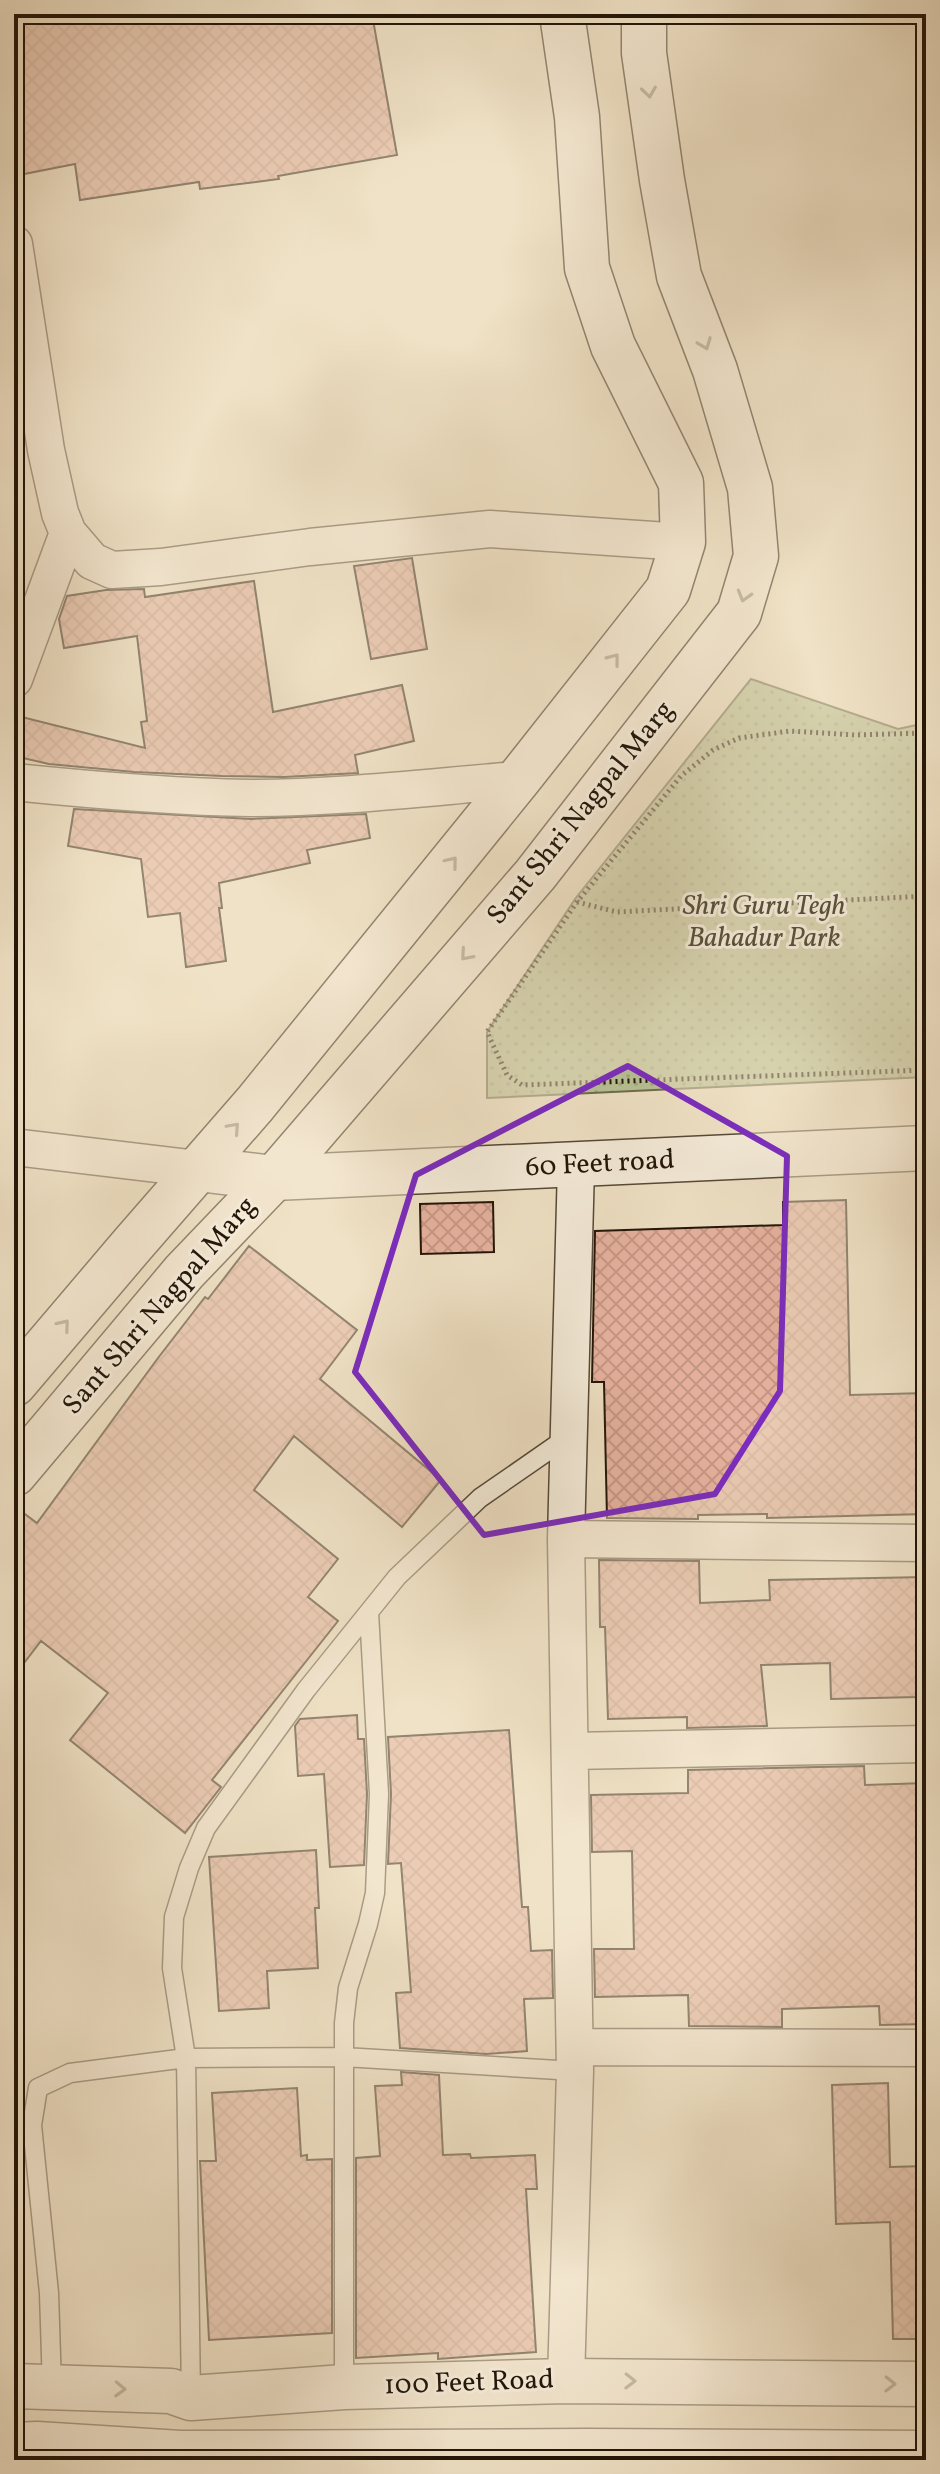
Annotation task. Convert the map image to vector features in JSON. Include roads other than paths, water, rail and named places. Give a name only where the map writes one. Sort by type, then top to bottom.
[{"type":"main road","points":[[14,1384],[255,1104],[668,590],[683,542],[681,483],[613,346],[587,268],[577,117],[562,14]]},
{"type":"main road","name":"Sant Shri Nagpal Marg","points":[[14,1474],[184,1272],[274,1178],[535,875],[739,613],[756,556],[750,488],[715,370],[679,276],[644,53],[644,14]]},
{"type":"main road","name":"60 Feet road","points":[[198,1169],[274,1178],[926,1148]]},
{"type":"main road","name":"100 Feet Road","points":[[33,2387],[171,2391],[191,2398],[344,2387],[566,2381],[926,2384]]},
{"type":"main road","points":[[14,2445],[65,2453],[926,2453]]},
{"type":"street","points":[[14,244],[46,450],[60,513],[68,533],[92,561],[112,570],[490,529],[683,542]]},
{"type":"street","points":[[14,679],[68,533]]},
{"type":"street","points":[[14,782],[96,791],[252,798],[518,780]]},
{"type":"street","points":[[14,1147],[198,1169]]},
{"type":"street","points":[[566,2381],[575,2059],[566,1539],[576,1166]]},
{"type":"street","points":[[566,1539],[926,1543]]},
{"type":"street","points":[[570,1751],[926,1744]]},
{"type":"street","points":[[575,2059],[926,2048]]},
{"type":"lane","points":[[191,2398],[186,2058],[172,1968],[174,1917],[189,1868],[206,1828],[306,1690],[397,1577],[480,1498],[568,1437]]},
{"type":"lane","points":[[344,2387],[344,2023],[348,1988],[375,1893],[379,1794],[369,1612]]},
{"type":"lane","points":[[33,2387],[49,2293],[32,2125],[38,2088],[70,2073],[186,2058],[575,2059]]},
{"type":"park label","name":"Shri Guru Tegh Bahadur Park","points":[[764,922]]}]
